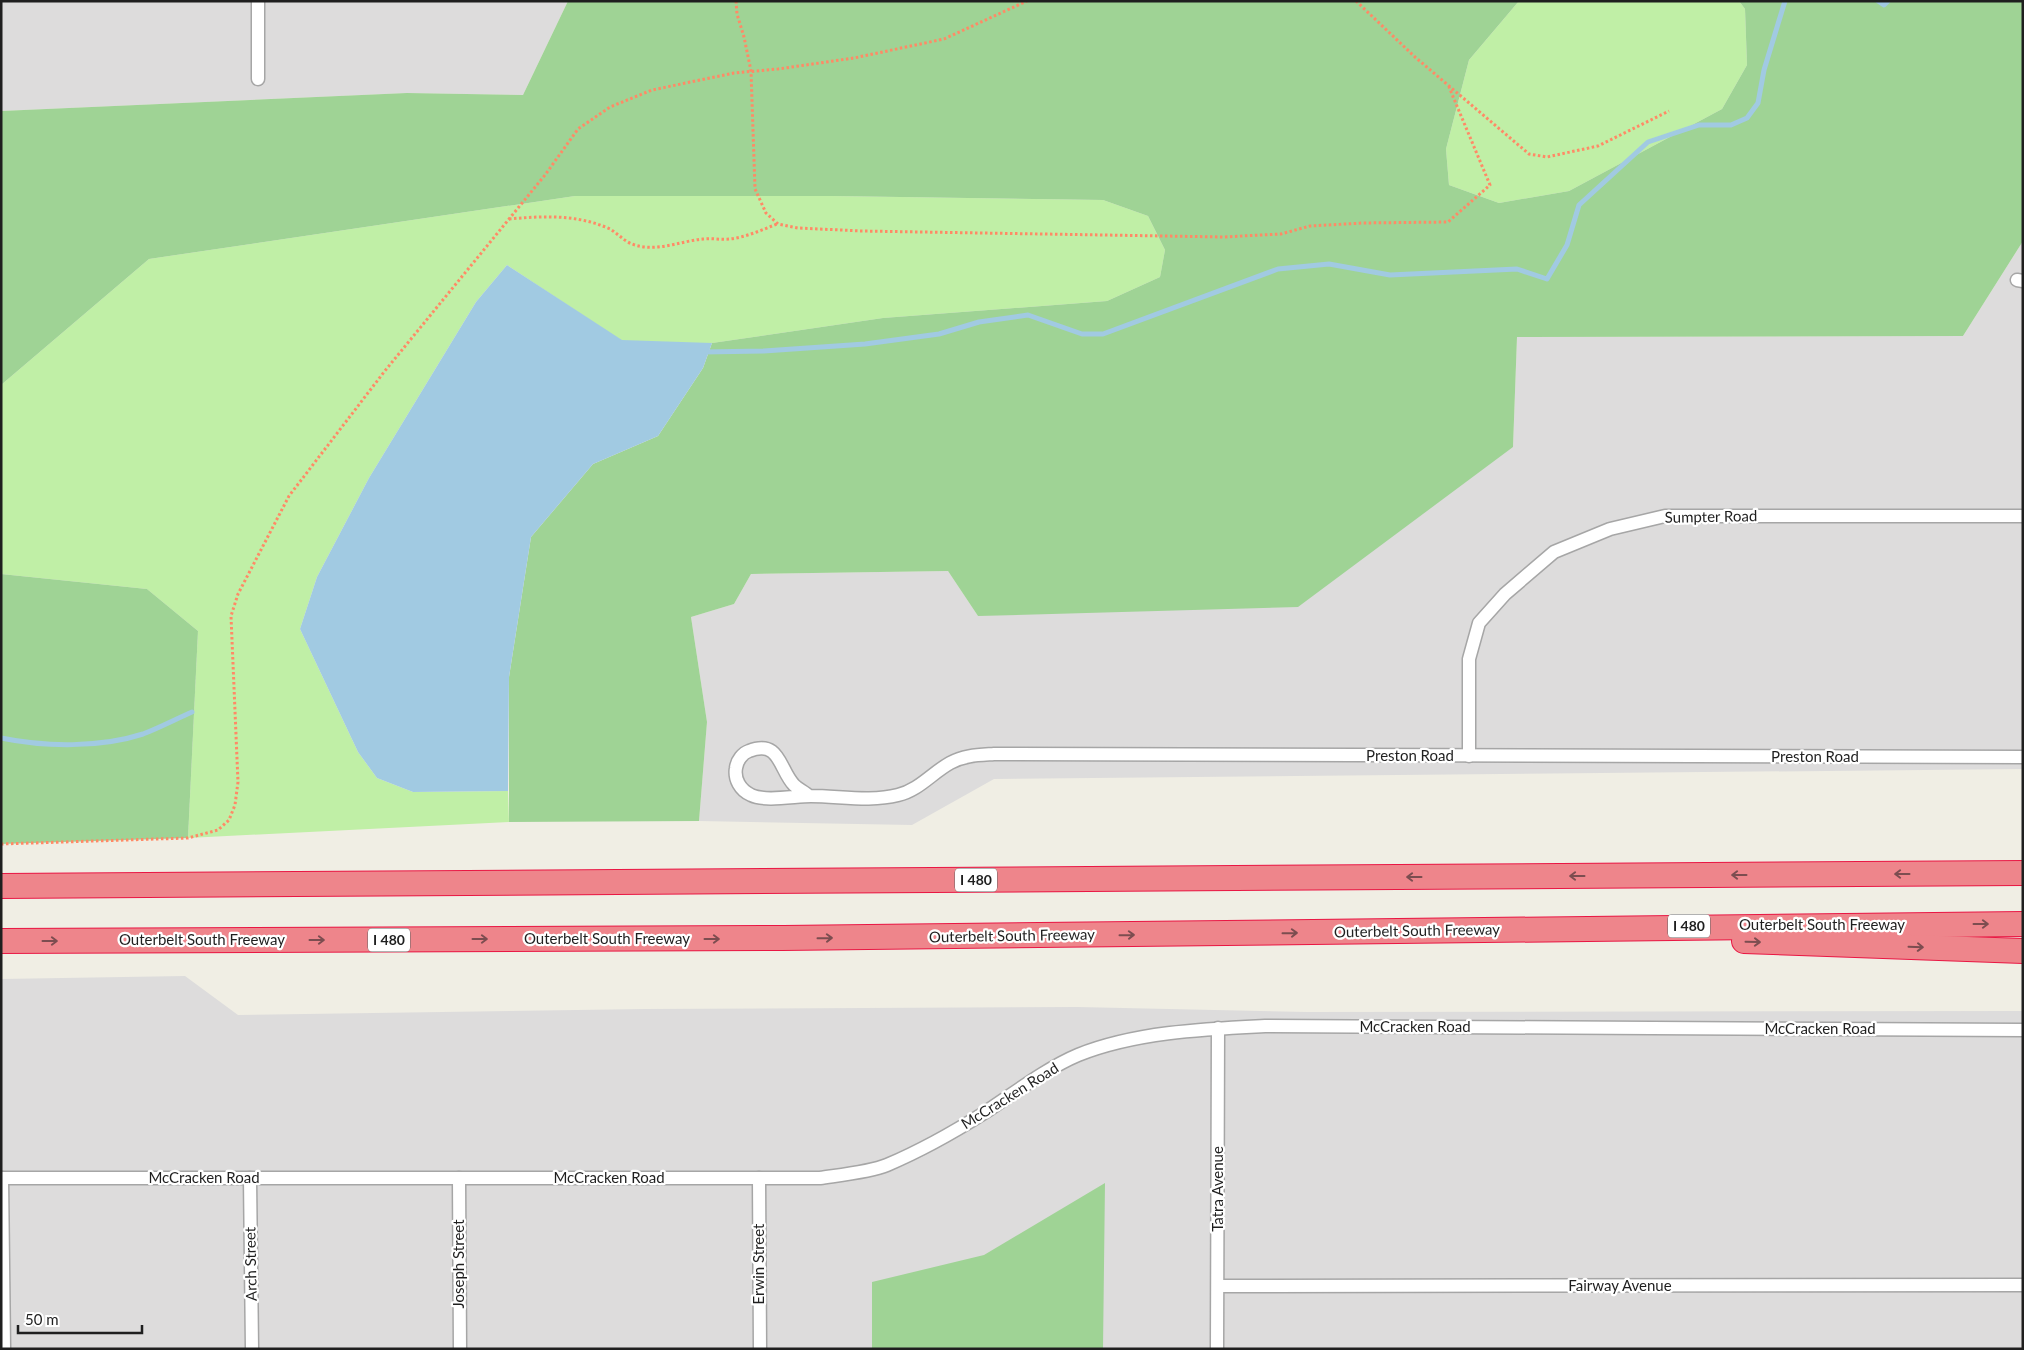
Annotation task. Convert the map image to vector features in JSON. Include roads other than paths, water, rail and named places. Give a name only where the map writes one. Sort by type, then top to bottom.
[{"type":"highway","points":[[1950,874],[2023,864]]},
{"type":"highway","name":"I 480","points":[[1,886],[2023,873]]},
{"type":"highway","name":"Outerbelt South Freeway","points":[[1,941],[766,939],[1628,927],[2023,924]]},
{"type":"highway","points":[[1355,932],[1823,943],[2023,951]]},
{"type":"street","points":[[258,1],[258,79]]},
{"type":"street","name":"Sumpter Road","points":[[1469,756],[1469,659],[1479,623],[1505,594],[1554,552],[1610,529],[1665,516],[2023,516]]},
{"type":"street","name":"Preston Road","points":[[810,796],[794,785],[780,759],[772,750],[758,748],[744,753],[736,765],[735,776],[741,789],[752,796],[766,798],[810,796],[885,798],[900,795],[914,788],[950,763],[965,756],[994,754],[2023,757]]},
{"type":"street","name":"McCracken Road","points":[[2,1178],[820,1178],[886,1166],[936,1141],[983,1114],[1032,1081],[1078,1055],[1133,1039],[1218,1028],[1285,1026],[2023,1030]]},
{"type":"street","name":"Tatra Avenue","points":[[1217,1349],[1218,1028]]},
{"type":"street","points":[[2,1178],[4,1349]]},
{"type":"street","name":"Arch Street","points":[[250,1178],[252,1349]]},
{"type":"street","name":"Joseph Street","points":[[458,1178],[460,1349]]},
{"type":"street","name":"Erwin Street","points":[[759,1178],[760,1349]]},
{"type":"street","name":"Fairway Avenue","points":[[1218,1286],[2023,1285]]},
{"type":"water","points":[[507,265],[622,340],[712,343],[703,368],[658,436],[593,464],[531,537],[509,677],[508,791],[413,792],[377,778],[358,752],[300,629],[317,577],[369,478],[476,302]]},
{"type":"waterway","points":[[703,352],[764,351],[865,344],[939,334],[979,322],[1028,315],[1082,334],[1103,334],[1278,269],[1329,264],[1390,275],[1517,269],[1547,279],[1567,245],[1579,205],[1648,142],[1699,125],[1731,125],[1747,118],[1758,103],[1764,70],[1785,1]]},
{"type":"waterway","points":[[1878,1],[1884,5],[1888,1]]},
{"type":"waterway","points":[[1,738],[36,743],[72,745],[109,742],[143,734],[192,712]]}]
